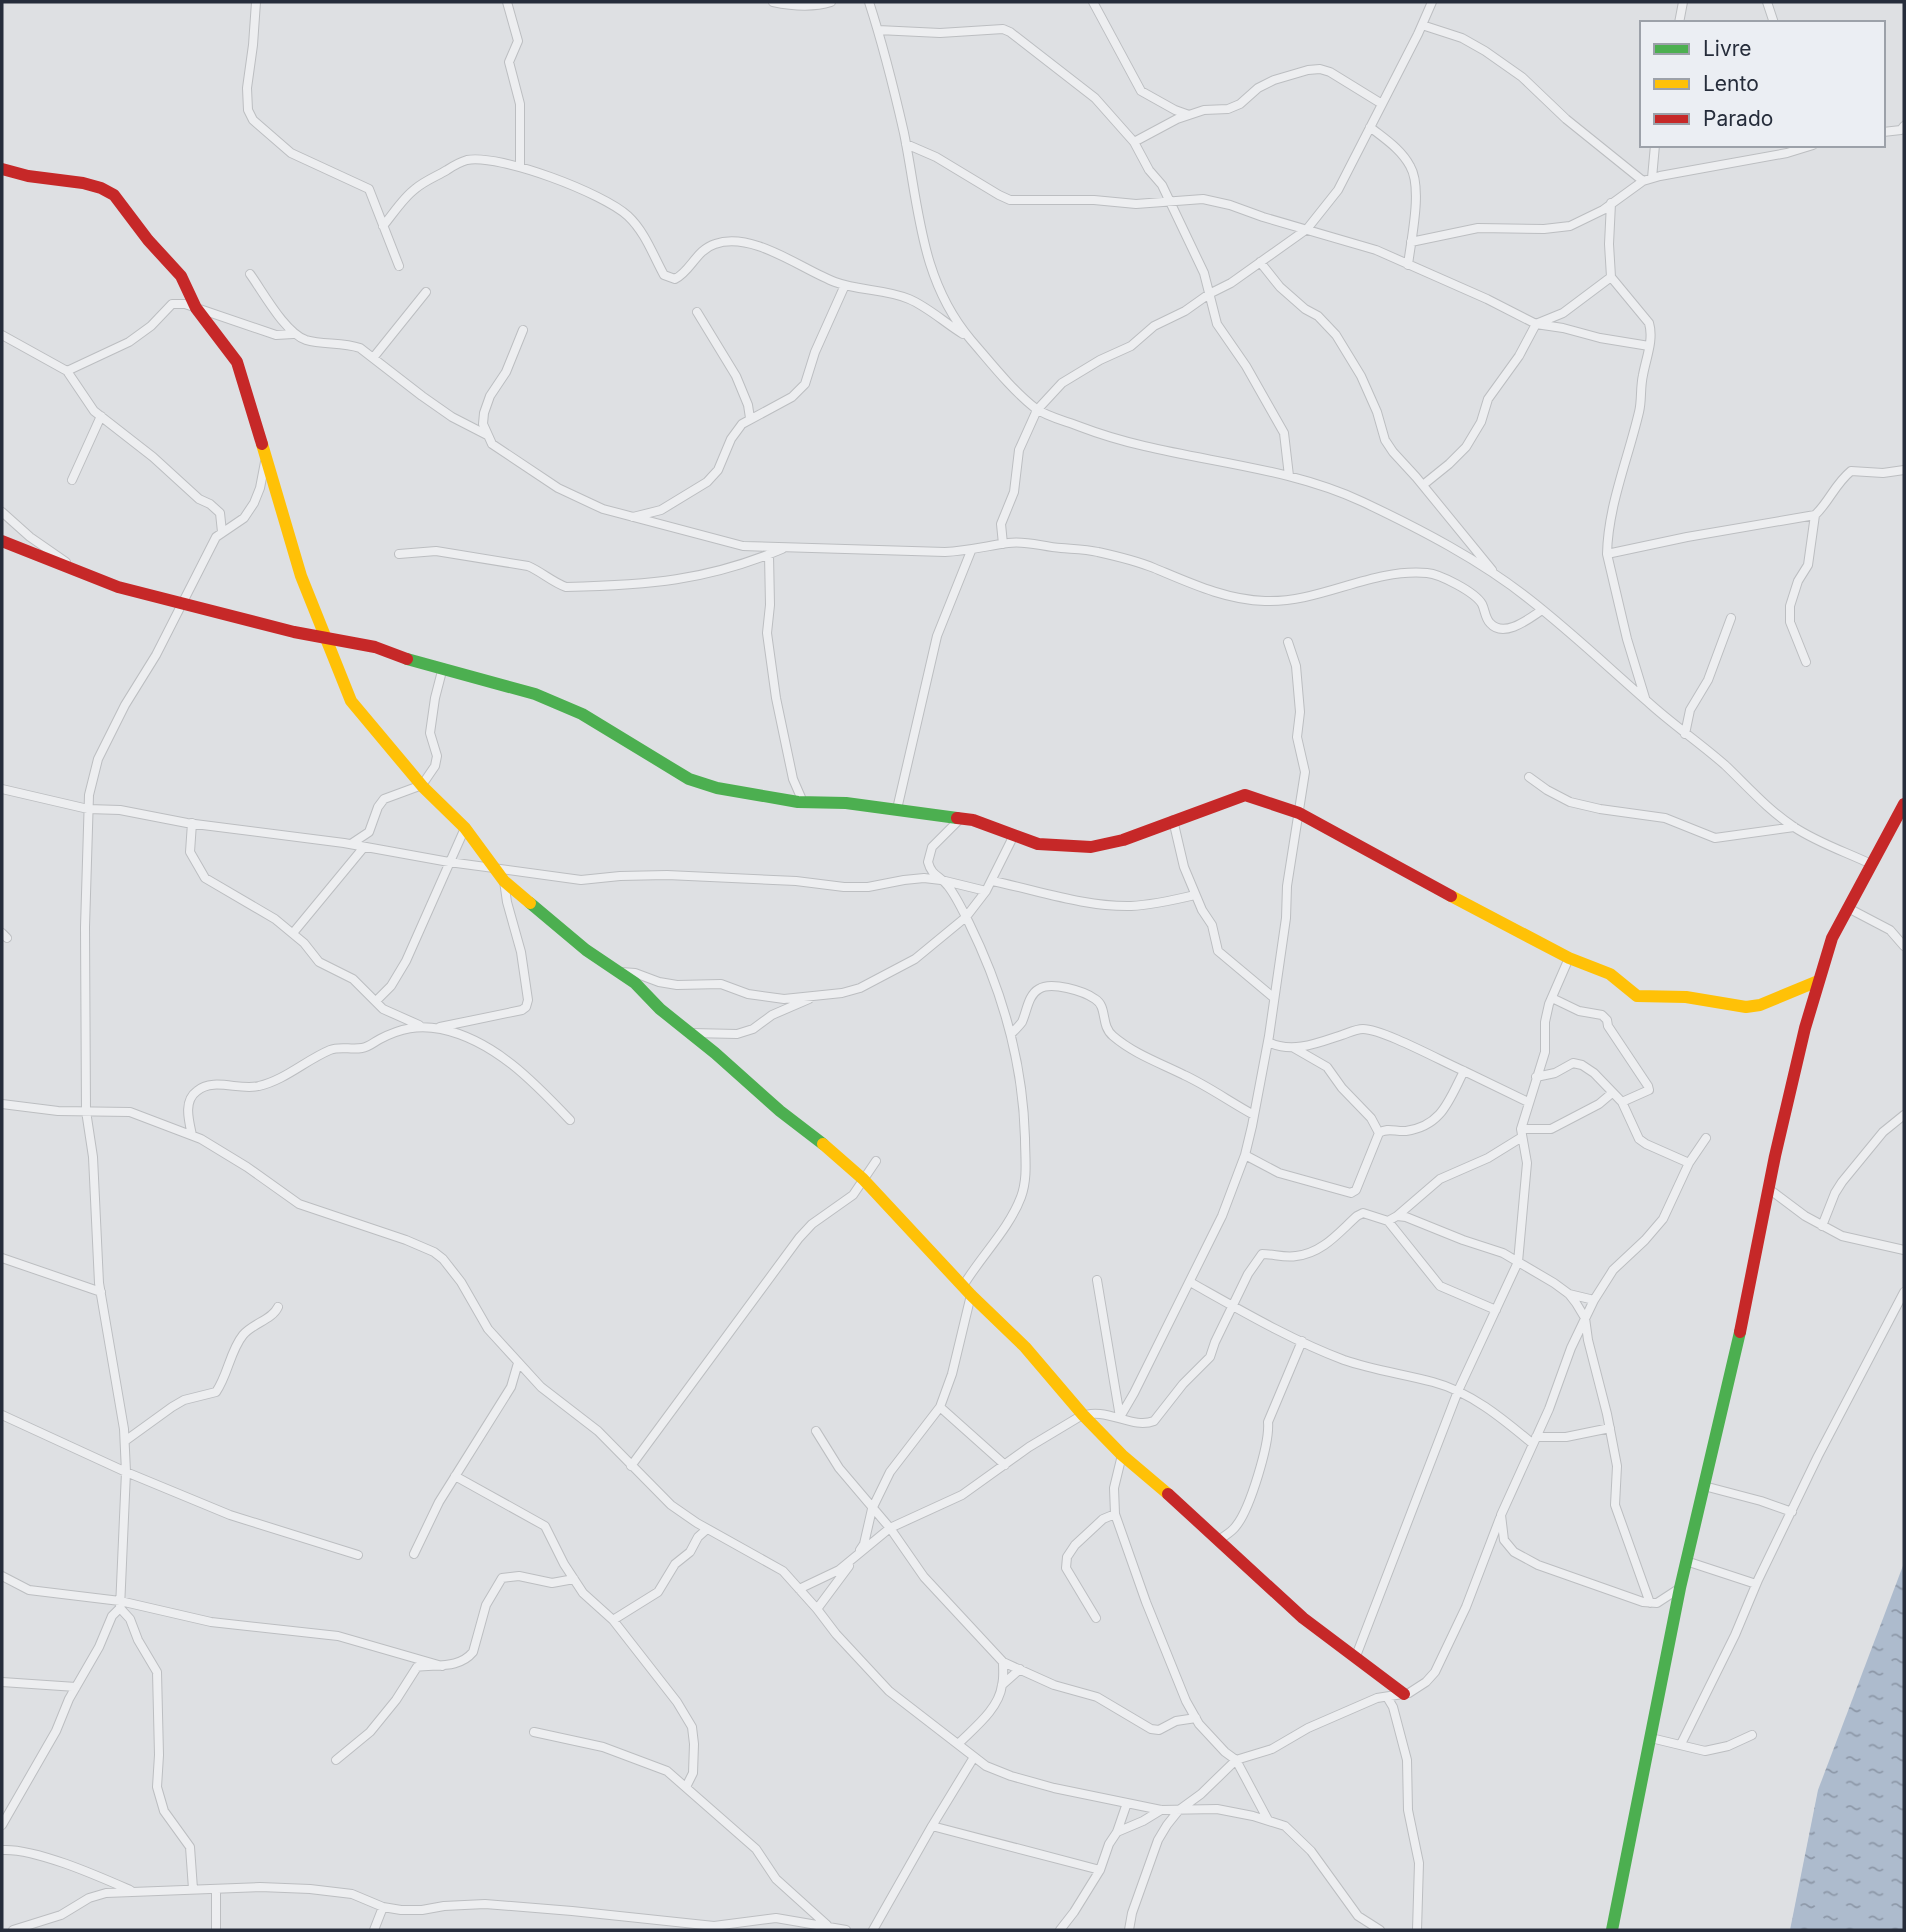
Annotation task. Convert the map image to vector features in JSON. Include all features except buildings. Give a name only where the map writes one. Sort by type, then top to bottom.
[{"type":"street","points":[[256,2],[247,88],[248,110],[253,120],[290,153],[369,189],[399,266]]},
{"type":"street","points":[[508,2],[518,41],[509,62],[520,104],[520,167]]},
{"type":"street","points":[[773,2],[805,6],[831,2]]},
{"type":"street","points":[[869,2],[906,144],[926,255],[939,292],[951,314],[969,337],[1037,410],[1140,447],[1250,466],[1289,476],[1363,502],[1496,575],[1542,610],[1646,701],[1707,750],[1769,808],[1814,839],[1871,864]]},
{"type":"street","points":[[1093,2],[1141,91],[1189,115]]},
{"type":"street","points":[[1003,544],[1001,524],[1014,492],[1019,450],[1037,410],[1062,383],[1100,360],[1131,346],[1154,326],[1185,311],[1230,283],[1307,229],[1338,190],[1432,2]]},
{"type":"street","points":[[1679,21],[1683,2]]},
{"type":"street","points":[[1767,2],[1773,21]]},
{"type":"street","points":[[1422,25],[1462,38],[1514,71],[1537,89],[1566,119],[1643,181]]},
{"type":"street","points":[[878,30],[940,33],[1003,29],[1095,98],[1134,142],[1171,202],[1204,274],[1217,324],[1246,366],[1283,433],[1289,476]]},
{"type":"street","points":[[1134,142],[1177,118],[1204,110],[1228,109],[1240,104],[1258,88],[1274,80],[1308,70],[1320,69],[1342,79],[1382,104]]},
{"type":"street","points":[[1885,132],[1901,130],[1904,126]]},
{"type":"street","points":[[1370,127],[1397,148],[1411,166],[1415,177],[1416,194],[1408,265]]},
{"type":"street","points":[[906,144],[936,157],[1010,200],[1094,200],[1136,204],[1184,199],[1230,205],[1376,250],[1487,299],[1536,324],[1649,346]]},
{"type":"street","points":[[1652,178],[1655,147]]},
{"type":"street","points":[[1411,242],[1478,228],[1544,229],[1570,226],[1643,181],[1806,147]]},
{"type":"street","points":[[383,226],[415,189],[457,164],[467,160],[494,161],[520,167],[592,194],[629,216],[651,246],[664,275],[669,278],[675,279],[683,275],[693,261],[715,244],[741,241],[845,285],[908,298],[969,337]]},
{"type":"street","points":[[2,169],[28,176],[83,183],[102,188],[114,195],[125,206],[148,240],[181,276],[196,308],[237,362],[301,576],[355,708],[422,785],[465,828],[504,881],[586,950],[635,983],[660,1009],[863,1179],[967,1290],[1025,1347],[1083,1415],[1122,1455],[1303,1618],[1404,1694]]},
{"type":"street","points":[[1611,203],[1611,277],[1649,323],[1651,331],[1639,412],[1607,540],[1607,554],[1627,639],[1646,701]]},
{"type":"street","points":[[1260,262],[1286,293],[1318,316],[1336,335],[1361,376],[1377,412],[1385,439],[1393,452],[1496,575]]},
{"type":"street","points":[[250,274],[293,334]]},
{"type":"street","points":[[1423,485],[1450,464],[1466,447],[1481,422],[1488,399],[1519,355],[1536,324],[1563,313],[1611,277]]},
{"type":"street","points":[[630,517],[661,510],[707,482],[718,470],[736,430],[750,418],[792,397],[805,384],[815,352],[845,285]]},
{"type":"street","points":[[373,358],[426,292]]},
{"type":"street","points":[[67,371],[129,342],[151,326],[172,304],[185,304],[276,335],[293,334],[310,341],[350,345],[366,352],[452,417],[487,435]]},
{"type":"street","points":[[697,312],[736,376],[748,405],[750,418]]},
{"type":"street","points":[[523,330],[506,372],[490,396],[484,413],[484,424],[492,444],[558,488],[603,509],[630,517],[743,547],[945,552],[971,551],[1003,544],[1034,543],[1098,552],[1139,563],[1174,578],[1244,600],[1289,600],[1385,575],[1429,573],[1477,598],[1489,623],[1495,627],[1513,627],[1542,610]]},
{"type":"street","points":[[2,335],[67,371],[80,392],[101,416],[153,457],[199,499],[215,507],[220,513],[222,532]]},
{"type":"street","points":[[72,480],[101,416]]},
{"type":"street","points":[[2,1825],[56,1731],[112,1616],[120,1605],[125,1441],[122,1405],[96,1254],[93,1157],[86,1111],[85,927],[89,795],[98,759],[125,705],[156,655],[210,549],[222,532],[234,527],[244,518],[254,503],[265,462]]},
{"type":"street","points":[[1607,554],[1815,515],[1823,508],[1838,482],[1851,471],[1883,473],[1904,470]]},
{"type":"street","points":[[2,512],[30,537],[80,572]]},
{"type":"street","points":[[1806,662],[1790,622],[1790,606],[1798,581],[1808,565],[1815,515]]},
{"type":"street","points":[[2,541],[118,587],[294,632],[375,647],[442,671],[535,694],[570,709],[689,779],[717,788],[803,802],[846,803],[973,820],[1038,844],[1091,847],[1146,833],[1173,820],[1245,794],[1299,813],[1569,958],[1610,974],[1637,996],[1686,997],[1746,1007],[1760,1005],[1818,981]]},
{"type":"street","points":[[399,554],[436,551],[528,566],[566,587],[644,584],[694,578],[723,571],[786,548]]},
{"type":"street","points":[[897,809],[937,636],[971,551]]},
{"type":"street","points":[[769,555],[770,605],[767,634],[776,698],[793,779],[803,802]]},
{"type":"street","points":[[1685,734],[1690,710],[1708,680],[1731,618]]},
{"type":"street","points":[[1119,1417],[1134,1393],[1222,1216],[1245,1155],[1254,1115],[1268,1042],[1286,918],[1287,886],[1305,772],[1297,737],[1300,712],[1296,666],[1289,642]]},
{"type":"street","points":[[351,844],[369,832],[378,807],[384,799],[422,785],[435,766],[437,757],[430,733],[442,671]]},
{"type":"street","points":[[1529,777],[1570,802],[1601,810],[1665,818],[1715,838],[1794,827]]},
{"type":"street","points":[[2,789],[88,809],[120,810],[581,880],[667,875],[796,881],[856,887],[904,880],[941,880],[986,891]]},
{"type":"street","points":[[1612,1930],[1680,1588],[1741,1328],[1805,1028],[1832,938],[1904,804]]},
{"type":"street","points":[[817,1609],[864,1544],[872,1509],[890,1472],[940,1407],[952,1374],[967,1290],[977,1262],[1012,1215],[1024,1183],[1025,1115],[1012,1034],[966,917],[947,885],[934,876],[928,862],[932,847],[960,818]]},
{"type":"street","points":[[1173,820],[1184,867],[1195,895],[1212,925],[1218,951],[1274,998]]},
{"type":"street","points":[[192,823],[190,852],[205,878],[266,913],[293,933],[319,962],[353,979],[383,1009],[421,1027]]},
{"type":"street","points":[[376,1001],[391,986],[406,961],[465,828]]},
{"type":"street","points":[[621,972],[677,985],[721,984],[765,997],[784,999],[842,993],[860,988],[915,959],[966,917],[992,881],[1014,835]]},
{"type":"street","points":[[293,933],[364,846]]},
{"type":"street","points":[[433,1028],[526,1007],[522,952],[504,881]]},
{"type":"street","points":[[992,881],[1113,905],[1165,902],[1195,895]]},
{"type":"street","points":[[1848,908],[1890,930],[1904,946]]},
{"type":"street","points":[[1356,1656],[1458,1391],[1518,1262],[1527,1163],[1522,1133],[1528,1102],[1545,1052],[1545,1021],[1569,958]]},
{"type":"street","points":[[1012,1034],[1039,989],[1052,985],[1062,986],[1095,998],[1100,1003],[1104,1026],[1126,1046],[1205,1086],[1254,1115]]},
{"type":"street","points":[[690,1033],[737,1034],[753,1030],[772,1015],[815,996]]},
{"type":"street","points":[[1552,998],[1579,1011],[1602,1015],[1608,1020],[1608,1026],[1649,1090],[1622,1102]]},
{"type":"street","points":[[191,1135],[189,1100],[197,1090],[211,1085],[258,1087],[301,1068],[329,1050],[363,1048],[406,1028],[421,1027],[443,1030],[486,1046],[531,1081],[570,1119]]},
{"type":"street","points":[[1268,1042],[1278,1047],[1294,1048],[1364,1028],[1410,1046],[1528,1102]]},
{"type":"street","points":[[1294,1048],[1327,1067],[1342,1088],[1371,1118],[1379,1133]]},
{"type":"street","points":[[1536,1077],[1555,1073],[1573,1063],[1582,1065],[1594,1073],[1622,1102],[1639,1139],[1689,1163]]},
{"type":"street","points":[[1245,1155],[1279,1173],[1351,1194],[1356,1190],[1379,1133],[1384,1129],[1405,1131],[1433,1122],[1444,1112],[1464,1071]]},
{"type":"street","points":[[1388,1221],[1440,1179],[1488,1158],[1522,1133],[1551,1129],[1599,1104],[1612,1093]]},
{"type":"street","points":[[2,1104],[58,1111],[130,1112],[191,1135],[247,1167],[299,1204],[407,1240],[434,1252],[451,1268],[488,1329],[548,1393],[598,1431],[671,1506],[783,1571],[889,1691],[986,1766],[1011,1776],[1161,1810],[1217,1809],[1285,1826],[1328,1872],[1358,1916],[1380,1930]]},
{"type":"street","points":[[1822,1226],[1842,1182],[1883,1132],[1904,1115]]},
{"type":"street","points":[[1129,1930],[1132,1913],[1158,1840],[1179,1810],[1201,1794],[1236,1760],[1272,1749],[1328,1719],[1377,1698],[1404,1694],[1419,1688],[1435,1672],[1466,1607],[1501,1516],[1549,1409],[1561,1372],[1594,1300],[1613,1270],[1664,1219],[1689,1163],[1706,1138]]},
{"type":"street","points":[[631,1466],[799,1238],[812,1224],[853,1195],[876,1161]]},
{"type":"street","points":[[1769,1189],[1796,1210],[1842,1236],[1904,1250]]},
{"type":"street","points":[[800,1590],[839,1570],[890,1528],[962,1495],[1029,1447],[1083,1415],[1104,1413],[1149,1423],[1154,1421],[1183,1384],[1206,1363],[1248,1274],[1262,1254],[1297,1256],[1314,1250],[1332,1241],[1363,1213],[1388,1221],[1440,1286],[1496,1310]]},
{"type":"street","points":[[1397,1216],[1418,1220],[1462,1240],[1493,1248],[1569,1294],[1594,1300]]},
{"type":"street","points":[[2,1258],[101,1292]]},
{"type":"street","points":[[1097,1280],[1119,1417]]},
{"type":"street","points":[[1190,1282],[1302,1341],[1345,1360],[1435,1382],[1458,1391],[1534,1440],[1610,1429]]},
{"type":"street","points":[[1681,1744],[1735,1634],[1756,1584],[1904,1292]]},
{"type":"street","points":[[1569,1294],[1585,1318],[1617,1466],[1615,1505],[1650,1603]]},
{"type":"street","points":[[125,1441],[184,1400],[216,1392],[243,1335],[275,1314],[278,1307]]},
{"type":"street","points":[[1219,1540],[1236,1526],[1248,1505],[1269,1435],[1268,1422],[1302,1341]]},
{"type":"street","points":[[414,1554],[439,1502],[506,1396],[518,1363]]},
{"type":"street","points":[[940,1407],[1005,1465]]},
{"type":"street","points":[[2,1415],[126,1472],[230,1515],[358,1555]]},
{"type":"street","points":[[816,1431],[829,1454],[890,1528],[924,1577],[1003,1662],[1054,1685],[1097,1697],[1150,1729],[1158,1730],[1177,1721],[1196,1718]]},
{"type":"street","points":[[1122,1455],[1114,1488],[1115,1514],[1146,1602],[1186,1701],[1207,1735],[1236,1760],[1268,1820]]},
{"type":"street","points":[[455,1476],[545,1526],[583,1593],[613,1620],[677,1702],[692,1727],[695,1754],[693,1773],[685,1787]]},
{"type":"street","points":[[1704,1486],[1792,1512]]},
{"type":"street","points":[[1096,1618],[1066,1568],[1067,1557],[1103,1519],[1115,1514]]},
{"type":"street","points":[[1501,1516],[1504,1540],[1514,1552],[1538,1565],[1650,1603],[1657,1602],[1680,1588]]},
{"type":"street","points":[[613,1620],[658,1592],[675,1564],[690,1552],[698,1537],[708,1529]]},
{"type":"street","points":[[1686,1562],[1756,1584]]},
{"type":"street","points":[[2,1576],[29,1590],[211,1622],[338,1636],[442,1666]]},
{"type":"street","points":[[335,1760],[370,1732],[396,1700],[416,1667],[458,1662],[473,1652],[486,1605],[502,1578],[519,1576],[552,1583],[574,1578]]},
{"type":"street","points":[[120,1605],[157,1672],[157,1787],[164,1811],[190,1847],[193,1889]]},
{"type":"street","points":[[958,1744],[998,1698],[1002,1685],[1003,1662]]},
{"type":"street","points":[[1002,1685],[1020,1669]]},
{"type":"street","points":[[2,1682],[76,1688]]},
{"type":"street","points":[[1387,1697],[1394,1707],[1407,1760],[1409,1818],[1419,1863],[1417,1930]]},
{"type":"street","points":[[534,1732],[603,1747],[667,1771],[756,1849],[776,1879],[829,1927]]},
{"type":"street","points":[[1651,1738],[1705,1751],[1728,1746],[1752,1735]]},
{"type":"street","points":[[873,1930],[974,1757]]},
{"type":"street","points":[[1060,1930],[1100,1870],[1109,1844],[1118,1832],[1127,1803]]},
{"type":"street","points":[[1118,1832],[1161,1810]]},
{"type":"street","points":[[932,1826],[1100,1870]]},
{"type":"street","points":[[2,1850],[14,1849],[65,1865],[132,1891]]},
{"type":"street","points":[[13,1930],[61,1916],[89,1898],[106,1893],[260,1887],[335,1891],[352,1894],[383,1907],[422,1910],[485,1904],[681,1926],[724,1926],[758,1919],[776,1919],[846,1930]]},
{"type":"street","points":[[216,1889],[216,1930]]},
{"type":"street","points":[[374,1930],[383,1907]]},
{"type":"water","points":[[1904,1563],[1904,1930],[1790,1930],[1818,1790]]},
{"type":"traffic: fast","points":[[407,659],[535,694],[582,714],[689,779],[717,788],[798,802],[846,803],[957,818]]},
{"type":"traffic: fast","points":[[530,903],[586,950],[635,983],[660,1009],[823,1144]]},
{"type":"traffic: fast","points":[[1612,1930],[1680,1588],[1740,1332]]},
{"type":"traffic: slow","points":[[262,444],[301,576],[351,701],[423,787],[465,828],[504,881],[530,903]]},
{"type":"traffic: slow","points":[[1451,896],[1569,958],[1610,974],[1637,996],[1686,997],[1746,1007],[1760,1005],[1818,981]]},
{"type":"traffic: slow","points":[[823,1144],[863,1179],[971,1295],[1025,1347],[1083,1415],[1122,1455],[1168,1494]]},
{"type":"traffic: jam","points":[[2,169],[28,176],[83,183],[114,195],[148,240],[181,276],[196,308],[237,362],[262,444]]},
{"type":"traffic: jam","points":[[2,541],[118,587],[294,632],[375,647],[407,659]]},
{"type":"traffic: jam","points":[[957,818],[973,820],[1038,844],[1091,847],[1123,840],[1245,795],[1299,813],[1451,896]]},
{"type":"traffic: jam","points":[[1740,1332],[1775,1156],[1805,1028],[1832,938],[1904,804]]},
{"type":"traffic: jam","points":[[1168,1494],[1303,1618],[1404,1694]]}]
